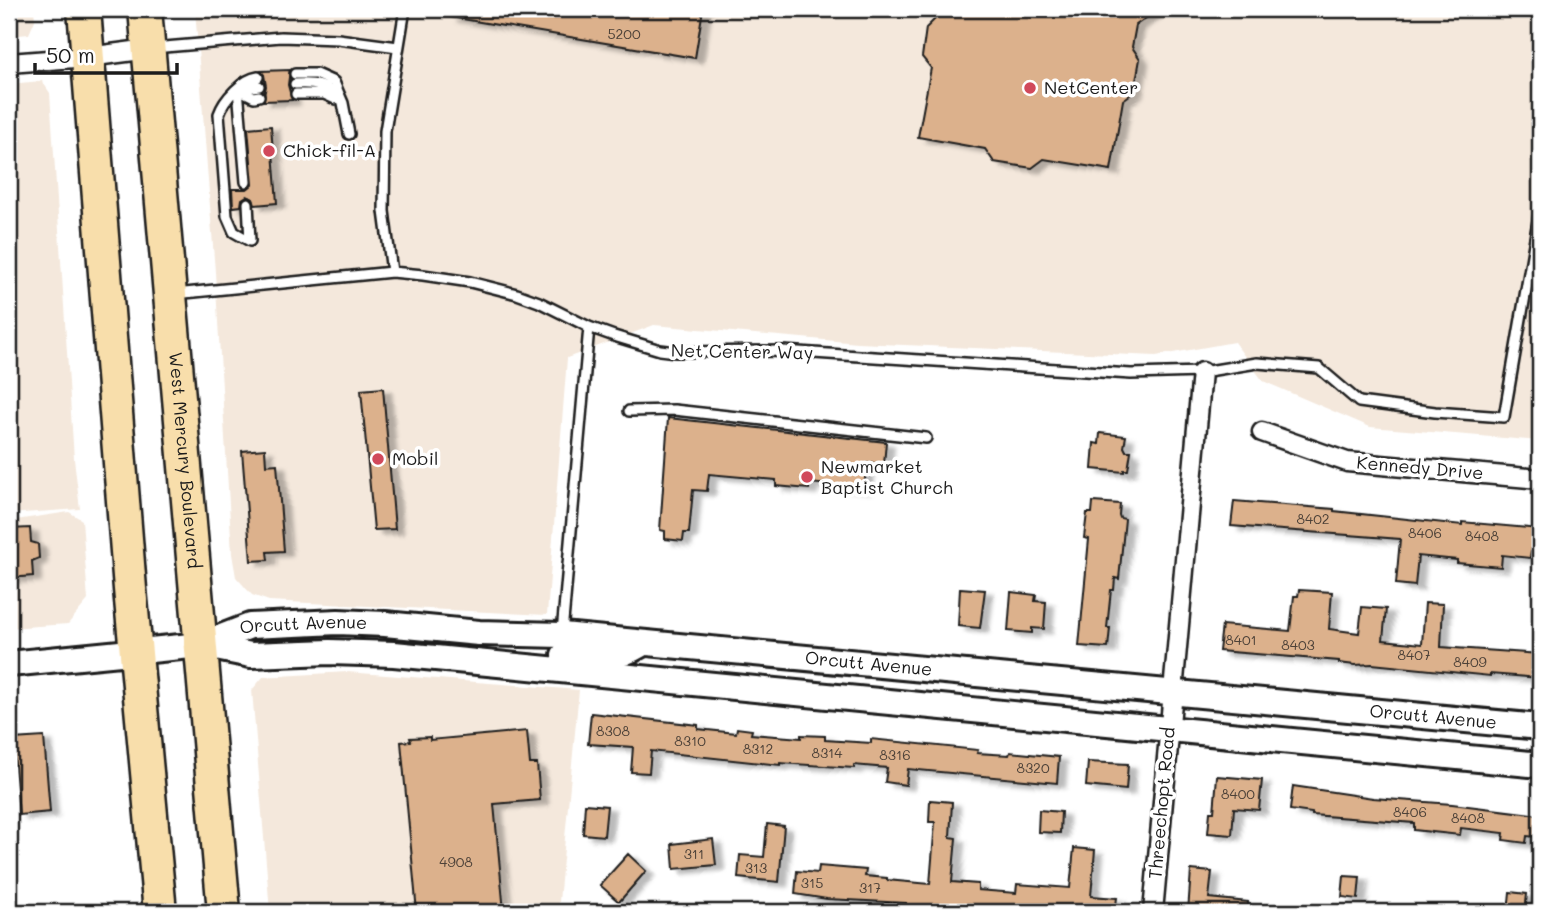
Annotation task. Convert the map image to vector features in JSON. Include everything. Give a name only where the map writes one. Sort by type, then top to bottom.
[{"type":"highway","points":[[84,9],[135,653],[160,912]]},
{"type":"highway","name":"West Mercury Boulevard","points":[[145,9],[224,912]]},
{"type":"main road","name":"Orcutt Avenue","points":[[9,664],[201,645],[250,626],[385,624],[479,633],[562,635],[644,642],[1540,727]]},
{"type":"main road","points":[[549,669],[550,662],[559,654],[613,657],[625,654],[644,642]]},
{"type":"main road","name":"Orcutt Avenue","points":[[201,645],[251,655],[330,652],[394,654],[1540,765]]},
{"type":"street","points":[[9,63],[88,57],[149,48]]},
{"type":"street","points":[[1171,693],[1202,372]]},
{"type":"street","name":"Kennedy Drive","points":[[1262,432],[1347,462],[1540,480]]},
{"type":"street","name":"Threechopt Road","points":[[1153,912],[1171,693]]},
{"type":"lane","points":[[392,272],[384,211],[384,161],[390,90],[405,9]]},
{"type":"lane","points":[[149,48],[281,37],[338,39],[398,47]]},
{"type":"lane","points":[[343,103],[295,84],[316,74],[334,82],[343,103],[348,134]]},
{"type":"lane","points":[[239,89],[254,97],[259,86],[250,78],[226,99],[219,114],[227,216],[234,232],[250,241],[247,203]]},
{"type":"lane","points":[[239,89],[246,182]]},
{"type":"lane","name":"Net Center Way","points":[[170,294],[392,272],[470,282],[517,294],[589,327],[660,350],[783,351],[1131,373],[1202,372],[1257,363],[1319,368],[1359,402],[1435,412],[1504,417],[1540,209]]},
{"type":"lane","points":[[562,635],[589,327]]},
{"type":"lane","points":[[629,411],[674,410],[926,438]]},
{"type":"shaded area","points":[[9,9],[34,9],[35,20],[29,34],[9,36]]},
{"type":"shaded area","points":[[195,9],[1540,9],[1540,441],[1370,427],[1263,381],[1234,342],[1156,356],[858,343],[654,325],[567,358],[547,615],[269,601],[252,595],[236,577],[232,554],[215,272]]},
{"type":"shaded area","points":[[42,81],[50,93],[74,459],[80,509],[9,514],[9,84]]},
{"type":"shaded area","points":[[69,512],[82,520],[88,600],[68,624],[9,628],[9,521]]},
{"type":"shaded area","points":[[347,672],[579,690],[558,912],[270,912],[252,690],[263,677]]},
{"type":"building","points":[[450,9],[703,9],[695,58],[450,17]]},
{"type":"building","name":"NetCenter","points":[[940,9],[1159,9],[1136,25],[1132,47],[1140,59],[1134,92],[1123,100],[1111,170],[1044,159],[1032,168],[994,162],[985,149],[918,137],[931,68],[922,57],[926,28],[939,15]]},
{"type":"building","points":[[290,70],[288,85],[292,100],[263,101],[266,86],[261,71]]},
{"type":"building","points":[[271,126],[277,203],[255,205],[253,199],[247,196],[242,199],[241,206],[233,207],[232,189],[247,189],[253,184],[248,128]]},
{"type":"building","name":"Mobil","points":[[383,388],[395,529],[374,530],[361,390]]},
{"type":"building","name":"Newmarket Baptist Church","points":[[668,418],[886,442],[884,464],[867,463],[864,488],[809,483],[809,489],[776,486],[776,480],[709,474],[707,491],[693,490],[689,533],[684,533],[683,541],[665,539],[665,531],[660,530]]},
{"type":"building","points":[[1100,433],[1126,436],[1124,447],[1126,451],[1131,451],[1128,470],[1124,472],[1092,469],[1094,443],[1099,444]]},
{"type":"building","points":[[265,449],[266,465],[277,464],[284,551],[267,552],[268,560],[251,561],[242,451]]},
{"type":"building","points":[[1234,501],[1334,509],[1462,525],[1462,522],[1540,529],[1540,553],[1531,552],[1530,558],[1502,555],[1501,567],[1418,556],[1415,586],[1396,584],[1400,539],[1231,526]]},
{"type":"building","points":[[1093,502],[1120,504],[1120,518],[1125,519],[1119,579],[1115,578],[1114,590],[1111,590],[1108,648],[1079,646],[1089,539],[1084,538],[1087,513],[1092,513]]},
{"type":"building","points":[[30,528],[31,542],[38,544],[39,558],[32,561],[33,576],[9,578],[9,529]]},
{"type":"building","points":[[960,588],[985,590],[980,628],[958,626]]},
{"type":"building","points":[[1299,590],[1332,592],[1329,629],[1359,633],[1362,607],[1386,609],[1383,640],[1422,644],[1425,603],[1443,604],[1441,647],[1540,654],[1540,678],[1490,676],[1372,664],[1355,665],[1339,661],[1219,651],[1222,625],[1290,631],[1294,596],[1298,596]]},
{"type":"building","points":[[1011,592],[1036,595],[1035,601],[1046,602],[1044,629],[1032,628],[1032,633],[1008,631]]},
{"type":"building","points":[[591,713],[698,725],[698,729],[736,733],[737,728],[752,730],[751,734],[801,738],[801,735],[825,736],[825,740],[871,743],[871,739],[978,750],[977,753],[1009,755],[1010,752],[1059,757],[1057,783],[908,769],[906,785],[885,782],[887,768],[780,765],[651,751],[649,773],[631,772],[633,747],[588,744]]},
{"type":"building","points":[[527,731],[530,764],[537,764],[540,800],[494,804],[504,912],[417,912],[401,742],[411,741],[410,738],[430,737],[430,740]]},
{"type":"building","points":[[44,737],[50,812],[19,815],[13,739]]},
{"type":"building","points":[[1088,762],[1128,764],[1126,790],[1086,786]]},
{"type":"building","points":[[1217,776],[1262,780],[1259,810],[1234,808],[1232,835],[1208,833],[1210,812],[1214,812]]},
{"type":"building","points":[[1293,786],[1373,798],[1540,815],[1537,837],[1527,836],[1526,843],[1503,840],[1504,833],[1461,828],[1460,835],[1414,830],[1414,823],[1312,815],[1290,810]]},
{"type":"building","points":[[930,800],[952,802],[950,837],[956,838],[952,882],[978,884],[978,890],[1016,893],[1017,884],[1070,888],[1074,848],[1095,850],[1091,896],[1117,898],[1115,912],[968,912],[906,906],[906,903],[827,899],[795,894],[797,871],[818,873],[819,866],[866,870],[865,876],[930,884],[935,822],[929,822]]},
{"type":"building","points":[[585,804],[607,806],[604,836],[583,834]]},
{"type":"building","points":[[1039,810],[1061,812],[1060,833],[1038,832]]},
{"type":"building","points":[[767,824],[784,826],[779,882],[738,878],[740,855],[764,857]]},
{"type":"building","points":[[713,839],[716,865],[674,869],[672,844]]},
{"type":"building","points":[[628,854],[646,871],[619,902],[600,885]]},
{"type":"building","points":[[1191,870],[1212,872],[1209,898],[1248,902],[1248,912],[1188,912]]},
{"type":"building","points":[[1344,876],[1360,877],[1358,899],[1342,897]]},
{"type":"building","points":[[1510,892],[1527,894],[1525,912],[1508,912]]},
{"type":"place","name":"NetCenter","points":[[1030,88]]},
{"type":"place","name":"Chick-fil-A","points":[[269,151]]},
{"type":"place","name":"Mobil","points":[[378,459]]},
{"type":"place","name":"Newmarket Baptist Church","points":[[807,477]]}]
